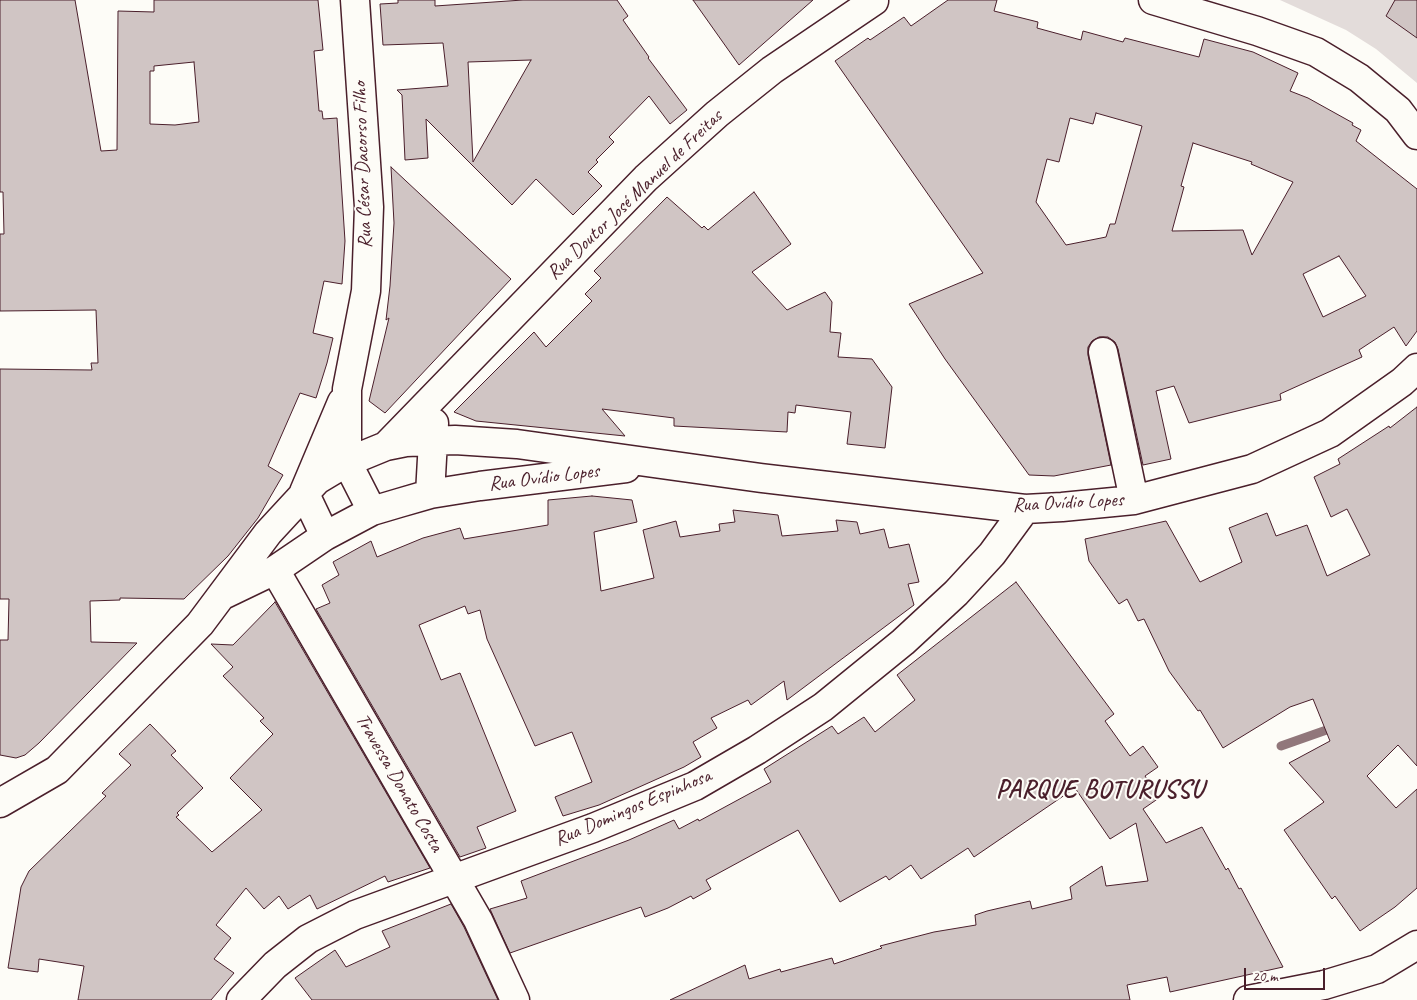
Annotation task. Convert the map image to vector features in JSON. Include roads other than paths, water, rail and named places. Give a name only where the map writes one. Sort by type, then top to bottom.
[{"type":"street","name":"Rua César Dacorso Filho","points":[[347,462],[347,389],[366,292],[369,207],[355,0]]},
{"type":"street","name":"Rua Doutor José Manuel de Freitas","points":[[0,803],[58,770],[200,624],[219,596],[268,533],[317,480],[347,462],[386,446],[437,391],[646,178],[717,114],[772,70],[874,0]]},
{"type":"street","points":[[1153,0],[1257,31],[1316,52],[1359,78],[1398,110],[1417,135]]},
{"type":"street","points":[[1103,352],[1134,500]]},
{"type":"street","name":"Rua Ovídio Lopes","points":[[386,446],[432,440],[517,444],[657,464],[1025,509],[1134,500],[1252,469],[1330,433],[1402,382],[1417,368]]},
{"type":"street","name":"Rua César Dacorso Filho","points":[[304,492],[347,389]]},
{"type":"street","points":[[430,494],[432,440],[437,391]]},
{"type":"street","points":[[347,462],[372,511]]},
{"type":"street","name":"Rua Ovídio Lopes","points":[[275,570],[325,536],[372,511],[430,494],[657,464]]},
{"type":"street","points":[[304,492],[325,536]]},
{"type":"street","name":"Rua Domingos Espinhosa","points":[[242,1000],[275,965],[308,939],[356,915],[593,828],[695,786],[823,707],[903,642],[956,593],[992,554],[1025,509]]},
{"type":"street","points":[[219,596],[275,570]]},
{"type":"street","name":"Travessa Donato Costa","points":[[275,570],[478,920],[515,1000]]},
{"type":"street","points":[[1248,1000],[1324,985],[1377,969],[1417,944]]},
{"type":"waterway","points":[[1281,746],[1335,727]]},
{"type":"district","name":"PARQUE BOTURUSSU","points":[[1100,790]]}]
